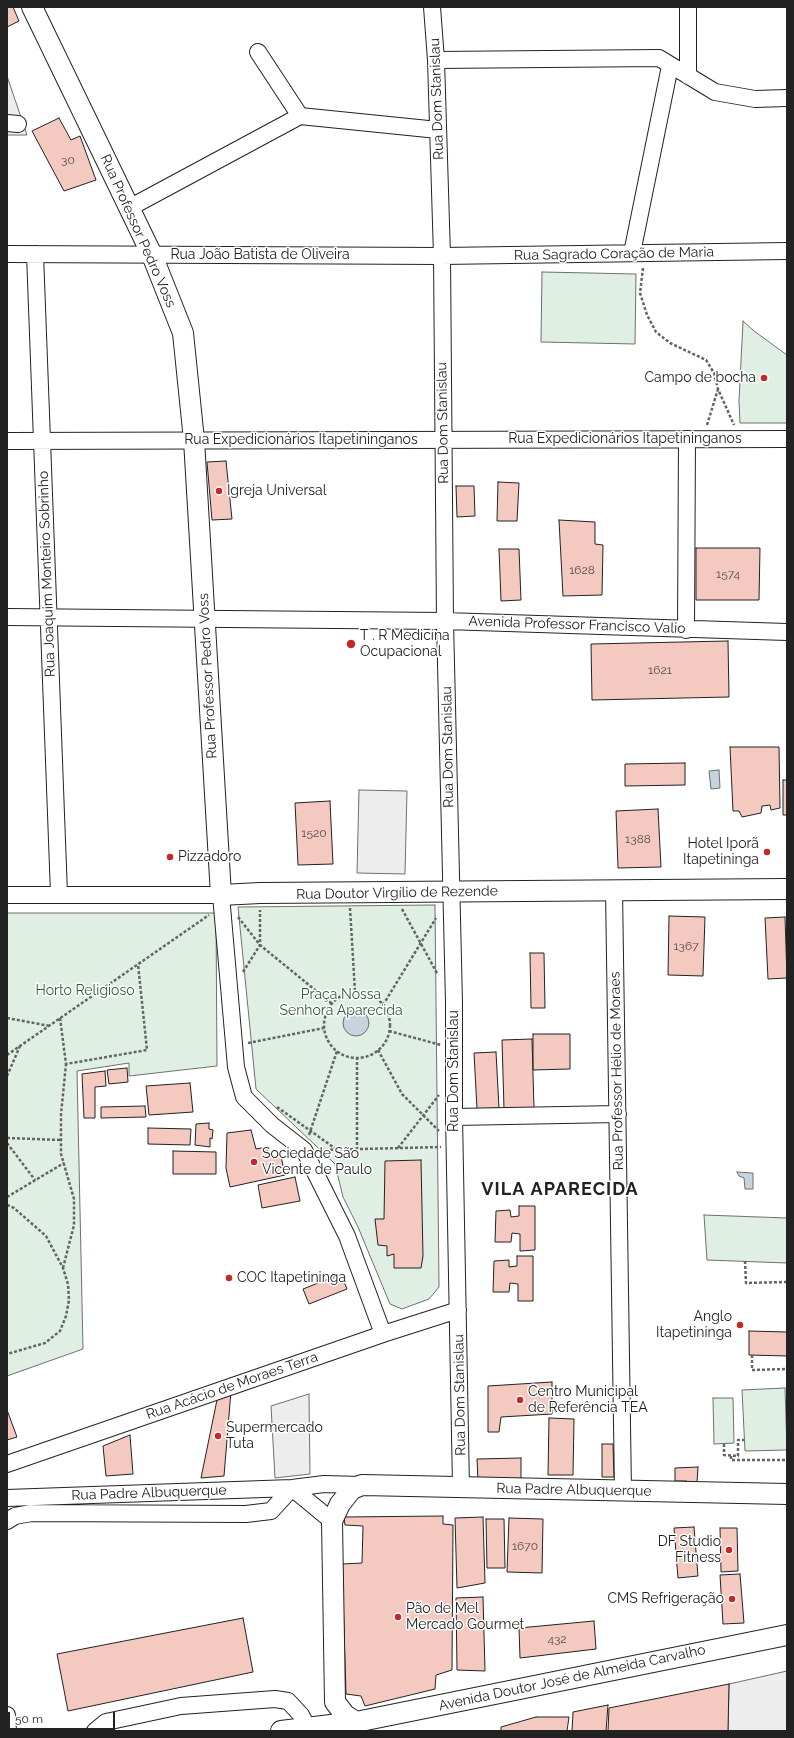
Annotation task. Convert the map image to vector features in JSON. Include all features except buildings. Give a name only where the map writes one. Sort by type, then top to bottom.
[{"type":"main road","name":"Rua Professor Pedro Voss","points":[[32,7],[152,255],[183,333],[194,440],[221,901]]},
{"type":"main road","name":"Rua Doutor Virgílio de Rezende","points":[[221,901],[260,893],[787,889]]},
{"type":"main road","name":"Rua Padre Albuquerque","points":[[362,1485],[787,1494]]},
{"type":"main road","points":[[330,1728],[335,1702],[332,1522],[340,1504],[346,1496],[352,1489],[362,1485]]},
{"type":"main road","name":"Avenida Doutor José de Almeida Carvalho","points":[[281,1731],[330,1728],[787,1635]]},
{"type":"main road","points":[[335,1702],[345,1715],[356,1722]]},
{"type":"street","name":"Rua Dom Stanislau","points":[[432,7],[436,60],[442,256],[445,621],[452,892],[454,1118],[461,1487]]},
{"type":"street","points":[[688,7],[688,76]]},
{"type":"street","points":[[258,52],[300,116]]},
{"type":"street","points":[[436,60],[659,58],[715,92],[755,99],[787,98]]},
{"type":"street","points":[[638,253],[670,66]]},
{"type":"street","points":[[129,208],[300,116],[438,130]]},
{"type":"street","name":"Rua Sagrado Coração de Maria","points":[[442,256],[787,251]]},
{"type":"street","name":"Rua João Batista de Oliveira","points":[[7,254],[442,256]]},
{"type":"street","name":"Rua Joaquim Monteiro Sobrinho","points":[[36,254],[59,894]]},
{"type":"street","points":[[686,630],[695,439]]},
{"type":"street","name":"Rua Expedicionários Itapetininganos","points":[[7,441],[787,439]]},
{"type":"street","name":"Avenida Professor Francisco Valio","points":[[7,617],[445,621],[686,630],[787,632]]},
{"type":"street","name":"Rua Professor Hélio de Moraes","points":[[614,890],[623,1491]]},
{"type":"street","name":"Rua Doutor Virgílio de Rezende","points":[[7,895],[59,894],[221,901]]},
{"type":"street","name":"Rua Professor Pedro Voss","points":[[221,901],[236,1067],[244,1097],[272,1125],[304,1150],[347,1236],[383,1334]]},
{"type":"street","points":[[454,1118],[618,1114]]},
{"type":"street","name":"Rua Acácio de Moraes Terra","points":[[7,1464],[383,1334],[458,1310]]},
{"type":"street","name":"Rua Padre Albuquerque","points":[[8,1497],[292,1488],[311,1485],[362,1485]]},
{"type":"street","points":[[7,1521],[15,1516],[32,1513],[246,1514],[271,1511],[292,1488],[332,1522]]},
{"type":"street","points":[[95,1731],[106,1722],[181,1706],[275,1699],[288,1702],[301,1715],[308,1729]]},
{"type":"street","points":[[7,1715],[8,1731]]},
{"type":"path","points":[[638,253],[640,294],[647,315],[656,332],[670,343],[706,360],[714,373],[718,389],[741,439]]},
{"type":"path","points":[[695,439],[718,389]]},
{"type":"path","points":[[383,1005],[422,945],[452,892]]},
{"type":"path","points":[[229,993],[260,945],[260,893]]},
{"type":"path","points":[[349,893],[355,992]]},
{"type":"path","points":[[393,893],[439,977]]},
{"type":"path","points":[[7,1055],[138,964],[221,901],[260,945],[332,1003]]},
{"type":"path","points":[[66,1064],[147,1050],[138,964]]},
{"type":"path","points":[[355,992],[370,995],[383,1005],[387,1013],[389,1031],[385,1041],[378,1050],[368,1055],[357,1057],[346,1056],[337,1051],[328,1041],[324,1028],[324,1019],[332,1003],[338,997],[355,992]]},
{"type":"path","points":[[7,1018],[50,1026]]},
{"type":"path","points":[[60,1018],[66,1064],[61,1114],[61,1154],[74,1199],[74,1225],[63,1268]]},
{"type":"path","points":[[234,1046],[324,1028]]},
{"type":"path","points":[[389,1031],[454,1049]]},
{"type":"path","points":[[7,1076],[20,1046]]},
{"type":"path","points":[[378,1050],[402,1094],[455,1147]]},
{"type":"path","points":[[337,1051],[304,1150],[455,1147]]},
{"type":"path","points":[[357,1057],[358,1149]]},
{"type":"path","points":[[398,1148],[454,1075]]},
{"type":"path","points":[[272,1103],[336,1150]]},
{"type":"path","points":[[7,1138],[61,1140]]},
{"type":"path","points":[[7,1143],[35,1180]]},
{"type":"path","points":[[7,1197],[64,1163]]},
{"type":"path","points":[[7,1205],[14,1208],[46,1236],[63,1268],[68,1284],[69,1300],[66,1316],[60,1331],[44,1343],[7,1354]]},
{"type":"path","points":[[745,1262],[746,1282],[787,1282]]},
{"type":"path","points":[[752,1355],[752,1370],[787,1369]]},
{"type":"path","points":[[724,1444],[724,1455],[738,1456],[738,1440],[744,1440]]},
{"type":"path","points":[[731,1456],[731,1460],[787,1460]]},
{"type":"green space","points":[[542,272],[636,274],[635,344],[541,342]]},
{"type":"green space","name":"Campo de bocha","points":[[743,321],[787,355],[787,423],[740,423],[739,401]]},
{"type":"green space","name":"Praça Nossa Senhora Aparecida","points":[[435,905],[439,1287],[429,1299],[402,1309],[390,1304],[358,1227],[343,1197],[335,1164],[256,1089],[238,907]]},
{"type":"green space","name":"Horto Religioso","points":[[7,913],[216,913],[217,1066],[129,1076],[129,1063],[77,1071],[83,1349],[7,1376]]},
{"type":"green space","points":[[704,1215],[787,1218],[787,1263],[707,1260]]},
{"type":"green space","points":[[785,1388],[787,1450],[745,1451],[742,1390]]},
{"type":"green space","points":[[713,1398],[733,1398],[734,1443],[714,1444]]},
{"type":"shaded area","points":[[7,76],[27,135],[7,135]]},
{"type":"shaded area","points":[[719,770],[720,788],[711,789],[709,771]]},
{"type":"shaded area","points":[[359,790],[407,791],[405,874],[357,873]]},
{"type":"shaded area","points":[[356,1010],[365,1014],[369,1023],[365,1032],[356,1036],[347,1032],[343,1023],[347,1014]]},
{"type":"shaded area","points":[[737,1172],[753,1173],[753,1189],[745,1189],[744,1178],[739,1176]]},
{"type":"shaded area","points":[[309,1394],[310,1474],[275,1478],[271,1406]]},
{"type":"shaded area","points":[[787,1671],[787,1731],[728,1731],[729,1684]]},
{"type":"place","name":"Campo de bocha","points":[[764,378]]},
{"type":"place","name":"Igreja Universal","points":[[219,491]]},
{"type":"place","name":"T . R Medicina Ocupacional","points":[[351,644]]},
{"type":"place","name":"Hotel Iporã Itapetininga","points":[[767,852]]},
{"type":"place","name":"Pizzadoro","points":[[170,857]]},
{"type":"place","name":"Sociedade São Vicente de Paulo","points":[[254,1162]]},
{"type":"place","name":"COC Itapetininga","points":[[229,1278]]},
{"type":"place","name":"Anglo Itapetininga","points":[[740,1325]]},
{"type":"place","name":"Centro Municipal de Referência TEA","points":[[520,1400]]},
{"type":"place","name":"Supermercado Tuta","points":[[218,1436]]},
{"type":"place","name":"DF Studio Fitness","points":[[729,1550]]},
{"type":"place","name":"CMS Refrigeração","points":[[732,1599]]},
{"type":"place","name":"Pão de Mel Mercado Gourmet","points":[[398,1617]]},
{"type":"district","name":"VILA APARECIDA","points":[[560,1190]]}]
